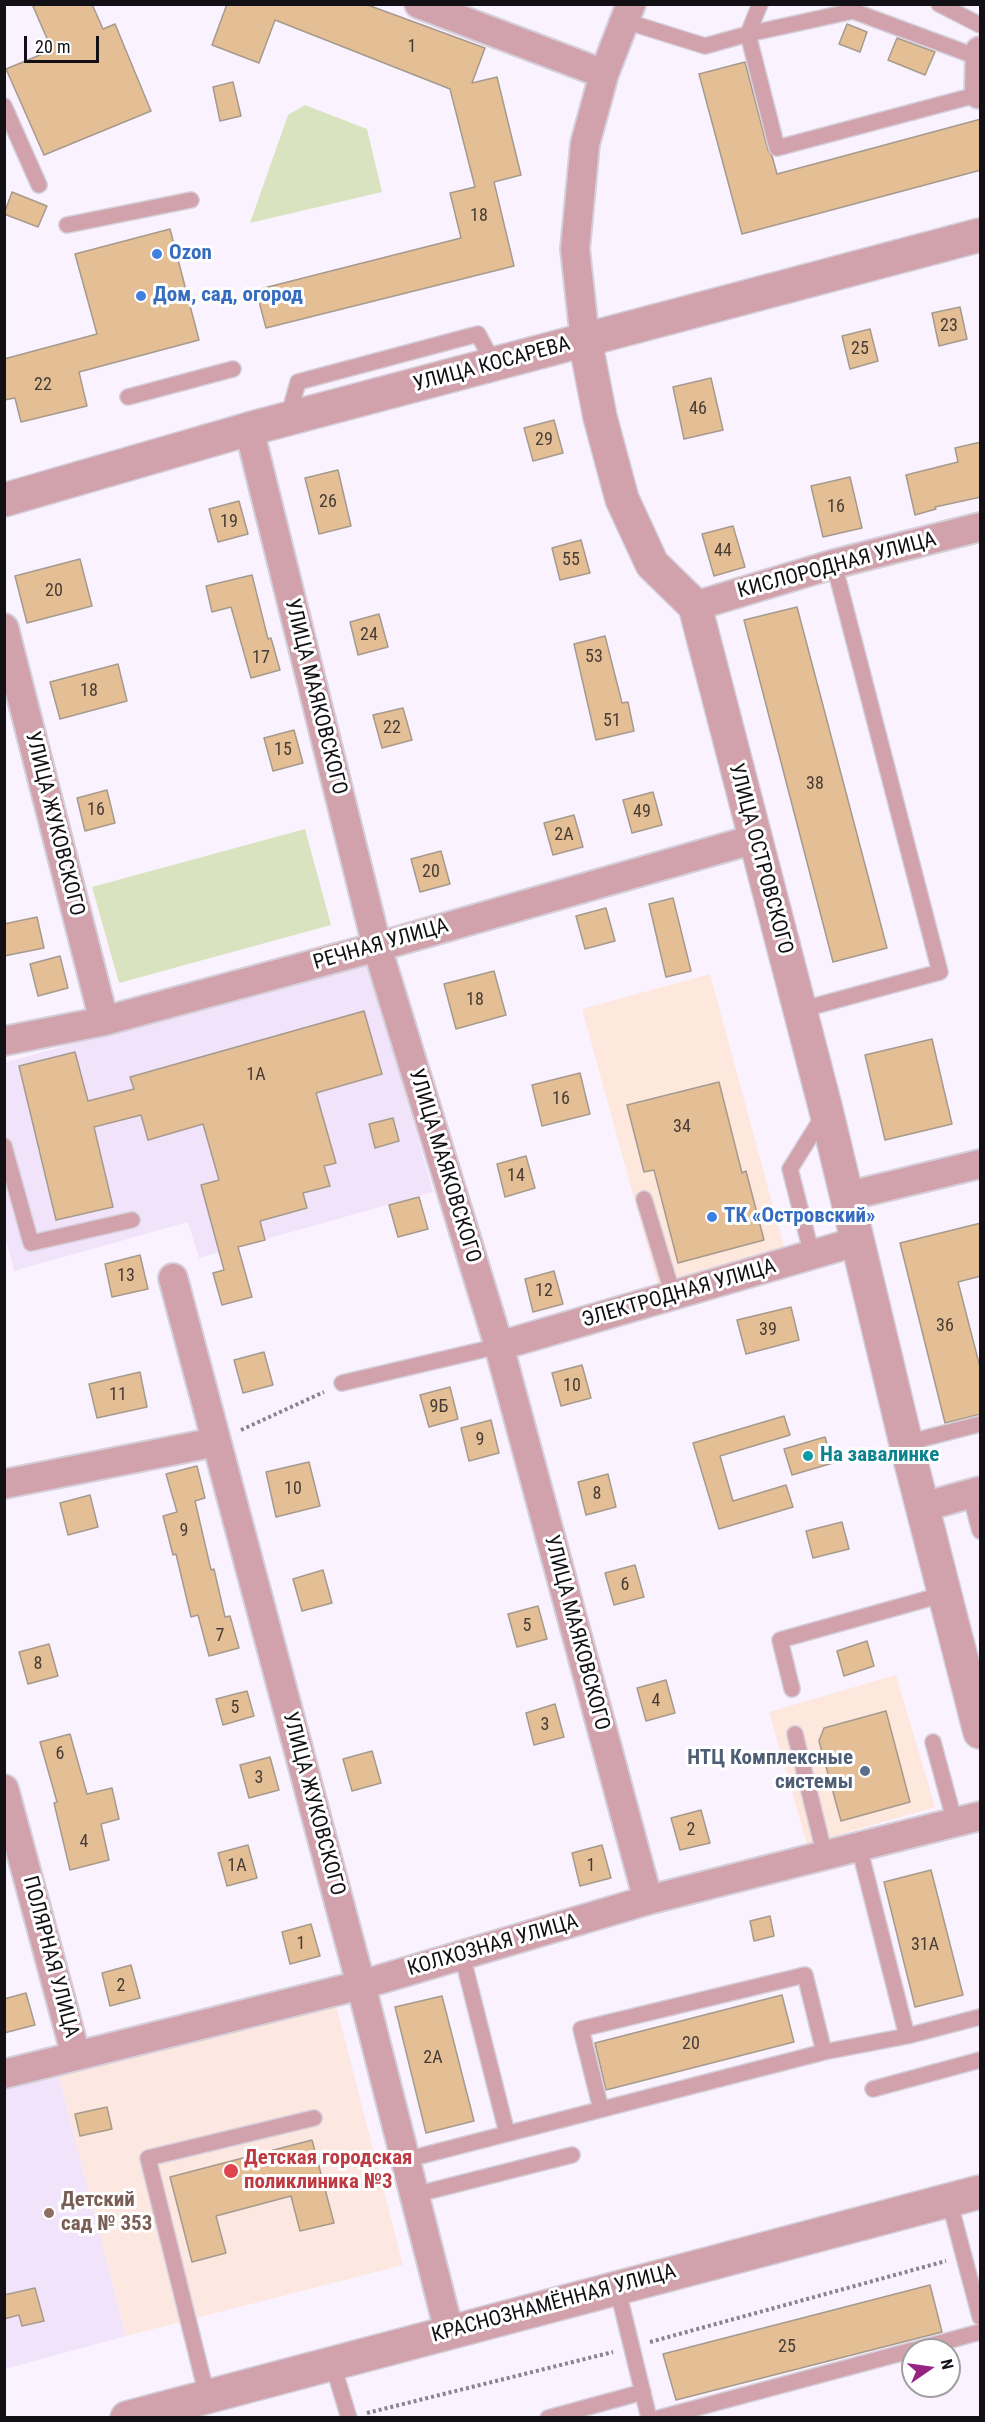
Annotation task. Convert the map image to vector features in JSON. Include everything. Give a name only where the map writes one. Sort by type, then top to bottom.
[{"type":"street","points":[[420,4],[604,74]]},
{"type":"street","points":[[628,13],[604,74],[585,144],[575,249],[585,340],[600,417],[622,499],[651,564],[695,606]]},
{"type":"street","points":[[980,94],[981,51]]},
{"type":"street","name":"УЛИЦА КОСАРЕВА","points":[[4,500],[249,429],[981,235]]},
{"type":"street","name":"УЛИЦА МАЯКОВСКОГО","points":[[249,429],[377,947],[499,1346],[648,1900]]},
{"type":"street","name":"КИСЛОРОДНАЯ УЛИЦА","points":[[695,606],[834,564],[981,527]]},
{"type":"street","name":"УЛИЦА ОСТРОВСКОГО","points":[[695,606],[848,1196],[906,1443],[981,1732]]},
{"type":"street","name":"УЛИЦА ЖУКОВСКОГО","points":[[4,628],[104,1021]]},
{"type":"street","name":"РЕЧНАЯ УЛИЦА","points":[[4,1041],[104,1021],[377,947],[755,839]]},
{"type":"street","points":[[848,1196],[981,1164]]},
{"type":"street","name":"ЭЛЕКТРОДНАЯ УЛИЦА","points":[[499,1346],[859,1241]]},
{"type":"street","name":"УЛИЦА ЖУКОВСКОГО","points":[[173,1278],[361,1985],[449,2331]]},
{"type":"street","points":[[4,1484],[216,1442]]},
{"type":"street","points":[[923,1507],[975,1492]]},
{"type":"street","name":"ПОЛЯРНАЯ УЛИЦА","points":[[4,1789],[76,2056]]},
{"type":"street","name":"КОЛХОЗНАЯ УЛИЦА","points":[[4,2074],[361,1985],[648,1900],[968,1820]]},
{"type":"street","name":"КРАСНОЗНАМЁННАЯ УЛИЦА","points":[[127,2418],[198,2405],[332,2362],[981,2192]]},
{"type":"lane","points":[[760,4],[748,34],[777,148],[980,94]]},
{"type":"lane","points":[[939,4],[981,25]]},
{"type":"lane","points":[[628,13],[705,46],[853,11],[980,58]]},
{"type":"lane","points":[[4,106],[39,185]]},
{"type":"lane","points":[[67,225],[191,200]]},
{"type":"lane","points":[[128,397],[233,369]]},
{"type":"lane","points":[[800,1010],[940,972],[834,564]]},
{"type":"lane","points":[[812,1255],[790,1169],[826,1110]]},
{"type":"lane","points":[[4,1146],[31,1243],[132,1220]]},
{"type":"lane","points":[[644,1199],[673,1295]]},
{"type":"lane","points":[[342,1383],[499,1346]]},
{"type":"lane","points":[[906,1443],[981,1424]]},
{"type":"lane","points":[[975,1492],[981,1531]]},
{"type":"lane","points":[[792,1689],[780,1640],[945,1594]]},
{"type":"lane","points":[[795,1734],[825,1856]]},
{"type":"lane","points":[[933,1742],[968,1820]]},
{"type":"lane","points":[[859,1847],[907,2036]]},
{"type":"lane","points":[[462,1955],[507,2133]]},
{"type":"lane","points":[[601,2109],[581,2029],[805,1975],[824,2052]]},
{"type":"lane","points":[[405,2160],[824,2052],[907,2036],[981,2017]]},
{"type":"lane","points":[[873,2089],[981,2060]]},
{"type":"lane","points":[[198,2405],[148,2158],[314,2118]]},
{"type":"lane","points":[[414,2195],[572,2155]]},
{"type":"lane","points":[[949,2200],[964,2256],[977,2292],[981,2317]]},
{"type":"lane","points":[[617,2287],[649,2418]]},
{"type":"lane","points":[[959,2338],[981,2332]]},
{"type":"lane","points":[[658,2418],[901,2353]]},
{"type":"lane","points":[[332,2362],[349,2418]]},
{"type":"lane","points":[[548,2418],[569,2415],[643,2392]]},
{"type":"path","points":[[216,1442],[342,1383]]},
{"type":"path","points":[[349,2418],[632,2347],[964,2256]]},
{"type":"shaded area","points":[[368,960],[433,1192],[199,1258],[188,1222],[14,1271],[5,1236],[4,1063]]},
{"type":"shaded area","points":[[710,974],[786,1254],[659,1289],[582,1009]]},
{"type":"shaded area","points":[[896,1675],[935,1807],[807,1844],[769,1712]]},
{"type":"shaded area","name":"Детская городская поликлиника №3","points":[[336,2005],[403,2265],[126,2336],[59,2076]]},
{"type":"shaded area","name":"Детский сад № 353","points":[[59,2076],[126,2336],[5,2369],[4,2089]]},
{"type":"green space","points":[[305,105],[367,129],[382,192],[250,223],[288,115]]},
{"type":"green space","points":[[305,829],[331,925],[119,983],[92,887]]},
{"type":"building","points":[[32,4],[92,4],[103,29],[115,24],[151,111],[44,155],[6,69],[52,50]]},
{"type":"building","points":[[227,4],[365,4],[485,48],[472,83],[497,77],[521,175],[494,182],[514,266],[266,328],[256,290],[461,238],[450,193],[475,187],[450,89],[275,20],[259,63],[212,45]]},
{"type":"building","points":[[847,24],[867,32],[860,52],[839,44]]},
{"type":"building","points":[[897,38],[935,52],[925,75],[888,60]]},
{"type":"building","points":[[745,62],[768,150],[777,174],[981,119],[981,170],[742,234],[699,74]]},
{"type":"building","points":[[233,82],[241,116],[220,121],[213,87]]},
{"type":"building","points":[[12,192],[47,206],[38,227],[4,214]]},
{"type":"building","points":[[170,229],[199,340],[79,372],[87,406],[21,422],[15,398],[4,400],[4,359],[97,334],[75,254]]},
{"type":"building","points":[[960,307],[967,339],[939,346],[932,313]]},
{"type":"building","points":[[870,329],[878,361],[850,369],[842,336]]},
{"type":"building","points":[[711,378],[723,430],[684,439],[673,387]]},
{"type":"building","points":[[554,420],[563,453],[533,461],[524,428]]},
{"type":"building","points":[[981,442],[981,497],[935,507],[936,509],[915,515],[906,475],[958,462],[955,448]]},
{"type":"building","points":[[338,470],[351,526],[319,534],[305,478]]},
{"type":"building","points":[[850,477],[862,528],[823,537],[811,486]]},
{"type":"building","points":[[239,501],[248,534],[218,542],[209,509]]},
{"type":"building","points":[[733,526],[745,567],[714,576],[702,534]]},
{"type":"building","points":[[581,540],[590,573],[560,580],[552,548]]},
{"type":"building","points":[[80,559],[92,606],[27,623],[15,576]]},
{"type":"building","points":[[252,575],[268,639],[271,638],[280,670],[251,678],[231,607],[212,612],[206,586]]},
{"type":"building","points":[[797,607],[887,948],[833,962],[744,620]]},
{"type":"building","points":[[379,614],[388,647],[358,655],[350,622]]},
{"type":"building","points":[[605,636],[622,703],[628,702],[634,731],[596,740],[574,644]]},
{"type":"building","points":[[118,664],[127,701],[60,719],[50,682]]},
{"type":"building","points":[[403,708],[412,740],[382,748],[373,715]]},
{"type":"building","points":[[294,730],[303,763],[273,771],[264,738]]},
{"type":"building","points":[[107,790],[115,823],[85,831],[77,798]]},
{"type":"building","points":[[653,792],[662,825],[632,833],[623,800]]},
{"type":"building","points":[[574,815],[583,847],[553,855],[544,823]]},
{"type":"building","points":[[441,851],[450,884],[420,892],[411,859]]},
{"type":"building","points":[[673,898],[691,971],[666,977],[649,904]]},
{"type":"building","points":[[606,908],[615,941],[585,949],[576,916]]},
{"type":"building","points":[[37,917],[44,948],[4,956],[4,924]]},
{"type":"building","points":[[60,956],[68,988],[38,996],[30,964]]},
{"type":"building","points":[[494,971],[506,1015],[456,1029],[444,984]]},
{"type":"building","points":[[364,1011],[382,1074],[316,1093],[336,1163],[324,1166],[330,1186],[303,1193],[307,1208],[260,1221],[265,1240],[238,1247],[252,1297],[222,1305],[213,1273],[224,1270],[201,1185],[219,1180],[203,1124],[148,1140],[141,1115],[94,1127],[113,1207],[56,1220],[19,1066],[75,1052],[88,1101],[134,1089],[130,1077]]},
{"type":"building","points":[[932,1039],[952,1124],[885,1140],[865,1055]]},
{"type":"building","points":[[580,1073],[590,1114],[542,1126],[532,1085]]},
{"type":"building","points":[[719,1082],[742,1173],[746,1171],[764,1240],[678,1263],[654,1170],[644,1172],[627,1105]]},
{"type":"building","points":[[393,1118],[399,1141],[375,1148],[369,1124]]},
{"type":"building","points":[[526,1156],[535,1188],[505,1197],[497,1164]]},
{"type":"building","points":[[419,1197],[428,1229],[398,1237],[389,1205]]},
{"type":"building","points":[[981,1223],[981,1276],[958,1282],[981,1371],[981,1414],[945,1423],[900,1243]]},
{"type":"building","points":[[140,1255],[148,1289],[112,1297],[105,1264]]},
{"type":"building","points":[[554,1271],[563,1304],[533,1312],[525,1279]]},
{"type":"building","points":[[791,1307],[799,1340],[746,1354],[737,1320]]},
{"type":"building","points":[[264,1352],[273,1385],[243,1393],[234,1360]]},
{"type":"building","points":[[582,1365],[591,1398],[561,1406],[552,1373]]},
{"type":"building","points":[[140,1372],[147,1407],[97,1418],[89,1384]]},
{"type":"building","points":[[450,1387],[458,1419],[429,1427],[420,1395]]},
{"type":"building","points":[[784,1416],[790,1435],[720,1456],[733,1501],[786,1485],[793,1507],[719,1529],[693,1443]]},
{"type":"building","points":[[491,1420],[499,1453],[469,1461],[461,1428]]},
{"type":"building","name":"На завалинке","points":[[825,1437],[833,1463],[792,1475],[784,1449]]},
{"type":"building","points":[[309,1462],[320,1506],[276,1517],[266,1472]]},
{"type":"building","points":[[197,1466],[205,1498],[195,1501],[225,1617],[230,1616],[239,1648],[209,1656],[198,1615],[191,1617],[176,1554],[173,1555],[163,1516],[177,1512],[166,1474]]},
{"type":"building","points":[[608,1474],[616,1507],[586,1515],[578,1482]]},
{"type":"building","points":[[90,1495],[98,1527],[68,1535],[60,1503]]},
{"type":"building","points":[[842,1522],[849,1549],[813,1558],[806,1531]]},
{"type":"building","points":[[635,1565],[644,1597],[614,1605],[605,1573]]},
{"type":"building","points":[[323,1570],[332,1603],[302,1611],[293,1579]]},
{"type":"building","points":[[538,1606],[547,1639],[517,1647],[508,1614]]},
{"type":"building","points":[[867,1641],[874,1666],[844,1676],[837,1651]]},
{"type":"building","points":[[49,1644],[58,1676],[28,1684],[19,1652]]},
{"type":"building","points":[[666,1680],[675,1713],[646,1721],[637,1688]]},
{"type":"building","points":[[247,1691],[254,1716],[223,1725],[216,1699]]},
{"type":"building","points":[[555,1704],[564,1737],[534,1745],[526,1713]]},
{"type":"building","name":"НТЦ Комплексные системы","points":[[886,1711],[910,1802],[841,1821],[819,1741],[824,1728]]},
{"type":"building","points":[[70,1734],[87,1794],[112,1788],[119,1819],[101,1824],[109,1860],[70,1870],[54,1803],[57,1802],[40,1742]]},
{"type":"building","points":[[372,1751],[381,1783],[352,1791],[343,1759]]},
{"type":"building","points":[[270,1757],[279,1790],[249,1798],[240,1765]]},
{"type":"building","points":[[701,1810],[710,1843],[680,1850],[671,1818]]},
{"type":"building","points":[[248,1845],[257,1878],[227,1886],[218,1853]]},
{"type":"building","points":[[602,1845],[611,1878],[580,1886],[572,1853]]},
{"type":"building","points":[[931,1870],[963,1995],[915,2007],[884,1882]]},
{"type":"building","points":[[770,1916],[774,1936],[754,1941],[750,1921]]},
{"type":"building","points":[[311,1924],[320,1956],[290,1964],[282,1932]]},
{"type":"building","points":[[131,1965],[140,1998],[110,2006],[102,1973]]},
{"type":"building","points":[[26,1993],[35,2025],[4,2033],[4,1999]]},
{"type":"building","points":[[782,1995],[794,2042],[606,2090],[595,2043]]},
{"type":"building","points":[[442,1996],[474,2121],[426,2133],[395,2007]]},
{"type":"building","points":[[107,2107],[112,2129],[80,2136],[75,2114]]},
{"type":"building","points":[[312,2140],[334,2223],[300,2231],[291,2196],[216,2216],[226,2253],[192,2262],[170,2177]]},
{"type":"building","points":[[930,2285],[942,2332],[919,2338],[901,2338],[901,2342],[676,2400],[663,2354]]},
{"type":"building","points":[[35,2288],[44,2321],[22,2326],[19,2315],[4,2319],[4,2295]]},
{"type":"place","name":"Ozon","points":[[157,254]]},
{"type":"place","name":"Дом, сад, огород","points":[[141,296]]},
{"type":"place","name":"ТК «Островский»","points":[[712,1217]]},
{"type":"place","name":"На завалинке","points":[[808,1456]]},
{"type":"place","name":"НТЦ Комплексные системы","points":[[865,1771]]},
{"type":"place","name":"Детская городская поликлиника №3","points":[[231,2171]]},
{"type":"place","name":"Детский сад № 353","points":[[49,2213]]}]
